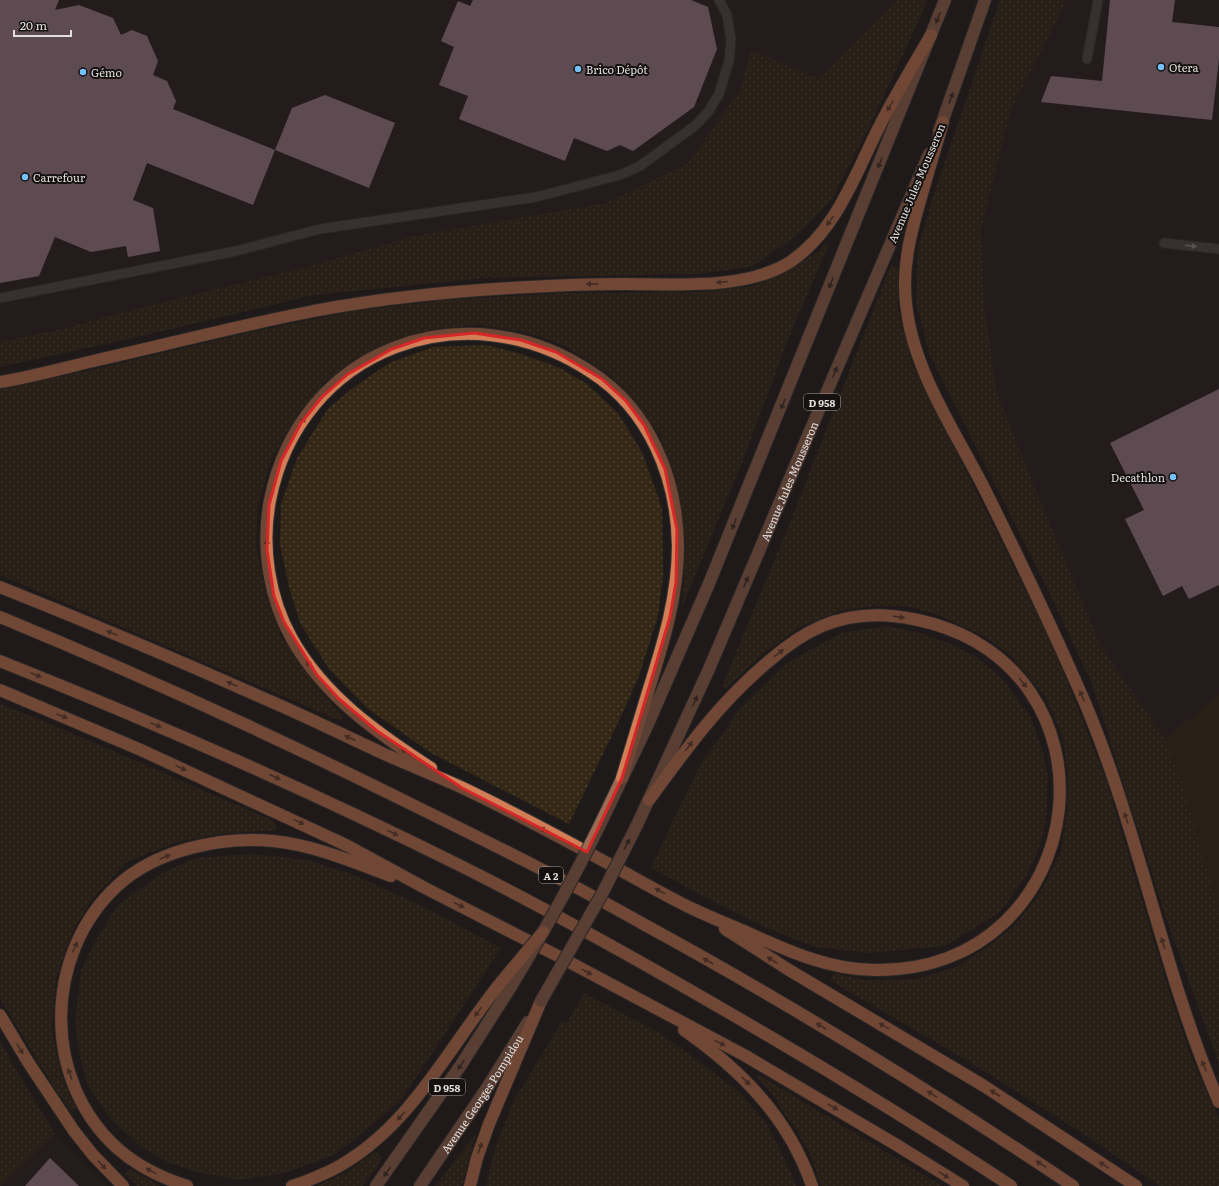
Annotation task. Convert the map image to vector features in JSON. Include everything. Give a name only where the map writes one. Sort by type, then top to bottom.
[{"type":"highway","points":[[0,382],[288,316],[358,303],[438,293],[527,287],[591,284],[710,283],[740,280],[768,273],[788,263],[809,247],[838,210],[886,114],[931,35]]},
{"type":"highway","points":[[943,122],[912,228],[906,261],[905,299],[912,338],[923,368],[1017,556],[1061,648],[1086,706],[1115,785],[1188,1023],[1219,1102]]},
{"type":"highway","points":[[462,788],[390,741],[364,721],[333,694],[308,664],[292,638],[274,596],[268,565],[266,534],[269,505],[281,461],[301,423],[322,397],[348,374],[367,361],[392,348],[424,338],[458,333],[490,334],[533,343],[573,360],[593,373],[616,391],[635,412],[652,439],[665,469],[673,498],[677,530],[676,582],[666,635],[622,778]]},
{"type":"highway","points":[[0,587],[236,686],[462,788],[560,838],[694,910],[779,964],[984,1086],[1136,1186]]},
{"type":"highway","points":[[649,800],[713,715],[736,690],[759,669],[807,633],[839,620],[857,616],[877,615],[913,619],[946,629],[979,644],[994,654],[1016,674],[1035,700],[1050,731],[1058,762],[1061,795],[1056,829],[1048,858],[1034,886],[1017,909],[995,930],[968,948],[942,960],[909,968],[878,970],[848,968],[820,962],[789,951],[694,910]]},
{"type":"highway","name":"A 2","points":[[0,617],[136,674],[294,746],[483,839],[643,923],[832,1032],[1073,1186]]},
{"type":"highway","points":[[0,661],[224,754],[327,801],[464,868],[613,947],[726,1011],[895,1112],[1011,1186]]},
{"type":"highway","points":[[0,690],[141,750],[291,818],[346,845],[424,888],[556,955],[765,1067],[963,1186]]},
{"type":"highway","points":[[187,1186],[163,1177],[131,1159],[109,1140],[85,1107],[69,1070],[65,1057],[62,1027],[63,986],[75,947],[90,918],[99,906],[118,885],[140,869],[152,863],[178,852],[193,848],[242,841],[273,841],[302,846],[334,855],[424,888]]},
{"type":"highway","points":[[292,1186],[312,1179],[338,1166],[363,1150],[389,1129],[422,1092],[478,1012],[507,983],[543,932]]},
{"type":"highway","points":[[470,1186],[483,1139],[541,1001]]},
{"type":"highway","points":[[648,1005],[688,1033],[736,1071],[760,1095],[777,1117],[786,1132],[806,1169],[812,1186]]},
{"type":"highway","points":[[0,1015],[24,1056],[74,1131],[93,1155],[123,1186]]},
{"type":"main road","name":"D 958","points":[[543,932],[579,867],[663,691],[705,593],[945,0]]},
{"type":"main road","name":"Avenue Jules Mousseron","points":[[541,1001],[602,894],[637,825],[709,669],[943,122],[985,0]]},
{"type":"main road","name":"D 958","points":[[376,1186],[445,1090],[507,983]]},
{"type":"main road","name":"Avenue Georges Pompidou","points":[[420,1186],[487,1088],[541,1001]]},
{"type":"lane","points":[[0,298],[236,251],[320,229],[536,197],[620,175],[640,166],[696,125],[709,111],[719,94],[729,61],[731,40],[727,15],[719,0]]},
{"type":"lane","points":[[1087,59],[1098,0]]},
{"type":"lane","points":[[1164,243],[1219,249]]},
{"type":"highlighted area","points":[[474,333],[521,340],[556,352],[602,379],[626,401],[644,425],[665,469],[677,530],[676,582],[670,617],[622,778],[587,852],[462,788],[377,731],[339,699],[317,675],[284,622],[274,596],[267,550],[269,505],[281,461],[301,423],[322,397],[348,374],[392,349],[424,338]]},
{"type":"shaded area","points":[[0,0],[896,0],[819,79],[751,50],[740,90],[687,164],[606,203],[414,236],[303,268],[57,330],[0,342]]},
{"type":"shaded area","points":[[896,0],[928,0],[869,128],[831,200],[799,234],[751,267],[696,274],[485,278],[314,295],[142,336],[0,367],[0,342],[57,330],[303,268],[414,236],[606,203],[687,164],[740,90],[751,50],[819,79]]},
{"type":"shaded area","points":[[1000,0],[1066,0],[1057,21],[1011,109],[981,229],[984,301],[996,390],[1101,646],[1165,739],[1182,780],[1219,909],[1219,1064],[1166,918],[1092,684],[1050,594],[929,353],[916,302],[918,248],[933,197]]},
{"type":"shaded area","points":[[1066,0],[1219,0],[1219,694],[1165,739],[1101,646],[1033,483],[996,390],[984,301],[981,229],[1011,109],[1057,21]]},
{"type":"shaded area","points":[[825,243],[828,247],[793,327],[741,465],[682,607],[686,541],[676,480],[661,437],[642,411],[611,376],[567,347],[536,335],[480,325],[432,330],[394,340],[355,360],[326,381],[291,425],[270,463],[258,506],[256,547],[267,597],[281,637],[321,692],[343,716],[341,721],[0,575],[0,389],[91,370],[247,333],[354,311],[445,300],[561,293],[699,292],[753,286],[788,271],[819,251]]},
{"type":"shaded area","points":[[891,265],[898,267],[898,309],[912,364],[1050,639],[1106,779],[1172,1001],[1193,1062],[1219,1118],[1219,1186],[1159,1186],[1088,1137],[973,1064],[831,981],[833,973],[865,980],[917,979],[956,967],[989,946],[1013,927],[1038,896],[1061,852],[1067,812],[1068,775],[1063,738],[1045,696],[1010,655],[986,637],[936,614],[906,606],[876,606],[843,610],[800,627],[765,652],[725,689],[722,686],[788,527]]},
{"type":"shaded area","points":[[486,345],[518,353],[558,367],[587,384],[618,413],[642,452],[662,508],[663,575],[658,616],[639,676],[569,824],[431,753],[367,708],[329,669],[300,623],[289,587],[280,545],[281,504],[297,458],[327,410],[350,390],[389,363],[433,347]]},
{"type":"shaded area","points":[[886,626],[920,633],[948,643],[977,657],[1005,682],[1031,718],[1042,749],[1048,776],[1046,822],[1039,849],[1027,875],[1000,912],[944,946],[869,953],[815,947],[767,928],[651,868],[701,764],[738,711],[787,663],[841,633]]},
{"type":"shaded area","points":[[1219,694],[1219,909],[1182,780],[1165,739]]},
{"type":"shaded area","points":[[0,704],[60,728],[274,821],[276,830],[219,834],[178,842],[126,862],[92,899],[72,933],[56,978],[52,1030],[62,1077],[76,1108],[72,1112],[55,1089],[0,999]]},
{"type":"shaded area","points":[[253,854],[308,860],[352,874],[424,907],[501,948],[404,1096],[384,1115],[336,1154],[285,1173],[239,1180],[201,1173],[167,1162],[140,1146],[111,1119],[88,1086],[79,1053],[75,1024],[81,970],[96,940],[118,905],[162,873],[196,858]]},
{"type":"shaded area","points":[[584,993],[656,1031],[695,1058],[740,1093],[764,1120],[776,1141],[797,1186],[486,1186],[495,1148],[513,1102],[562,1021],[567,1023]]},
{"type":"shaded area","points":[[0,1040],[55,1133],[1,1186],[0,1186]]},
{"type":"shaded area","points":[[759,1075],[942,1186],[821,1186],[810,1154],[796,1129],[781,1109],[774,1096],[757,1077]]},
{"type":"shaded area","points":[[55,1133],[107,1186],[1,1186]]},
{"type":"shaded area","points":[[476,1134],[462,1186],[435,1186]]},
{"type":"shaded area","points":[[376,1151],[382,1157],[377,1168],[362,1186],[316,1186],[347,1172]]},
{"type":"shaded area","points":[[130,1169],[161,1186],[137,1186],[125,1174]]},
{"type":"building","points":[[0,0],[59,0],[55,10],[79,5],[113,18],[121,35],[132,30],[147,36],[158,61],[153,75],[167,81],[176,101],[173,109],[275,150],[253,205],[147,163],[133,200],[153,208],[160,251],[128,257],[126,246],[91,252],[55,237],[39,276],[0,283]]},
{"type":"building","name":"Brico Dépôt","points":[[473,0],[691,0],[708,7],[717,49],[694,107],[633,151],[620,145],[607,151],[574,138],[565,161],[459,119],[468,96],[439,85],[454,47],[441,41],[458,1],[470,6]]},
{"type":"building","name":"Otera","points":[[1110,0],[1175,0],[1172,22],[1219,27],[1219,59],[1212,120],[1041,102],[1051,76],[1102,81]]},
{"type":"building","points":[[325,95],[395,123],[369,188],[275,150],[292,108]]},
{"type":"building","name":"Decathlon","points":[[1219,389],[1219,585],[1189,599],[1182,586],[1163,596],[1125,519],[1144,510],[1110,443]]},
{"type":"building","points":[[50,1158],[79,1186],[25,1186]]},
{"type":"place","name":"Otera","points":[[1161,67]]},
{"type":"place","name":"Brico Dépôt","points":[[578,69]]},
{"type":"place","name":"Gémo","points":[[83,72]]},
{"type":"place","name":"Carrefour","points":[[25,177]]},
{"type":"place","name":"Decathlon","points":[[1173,477]]}]
